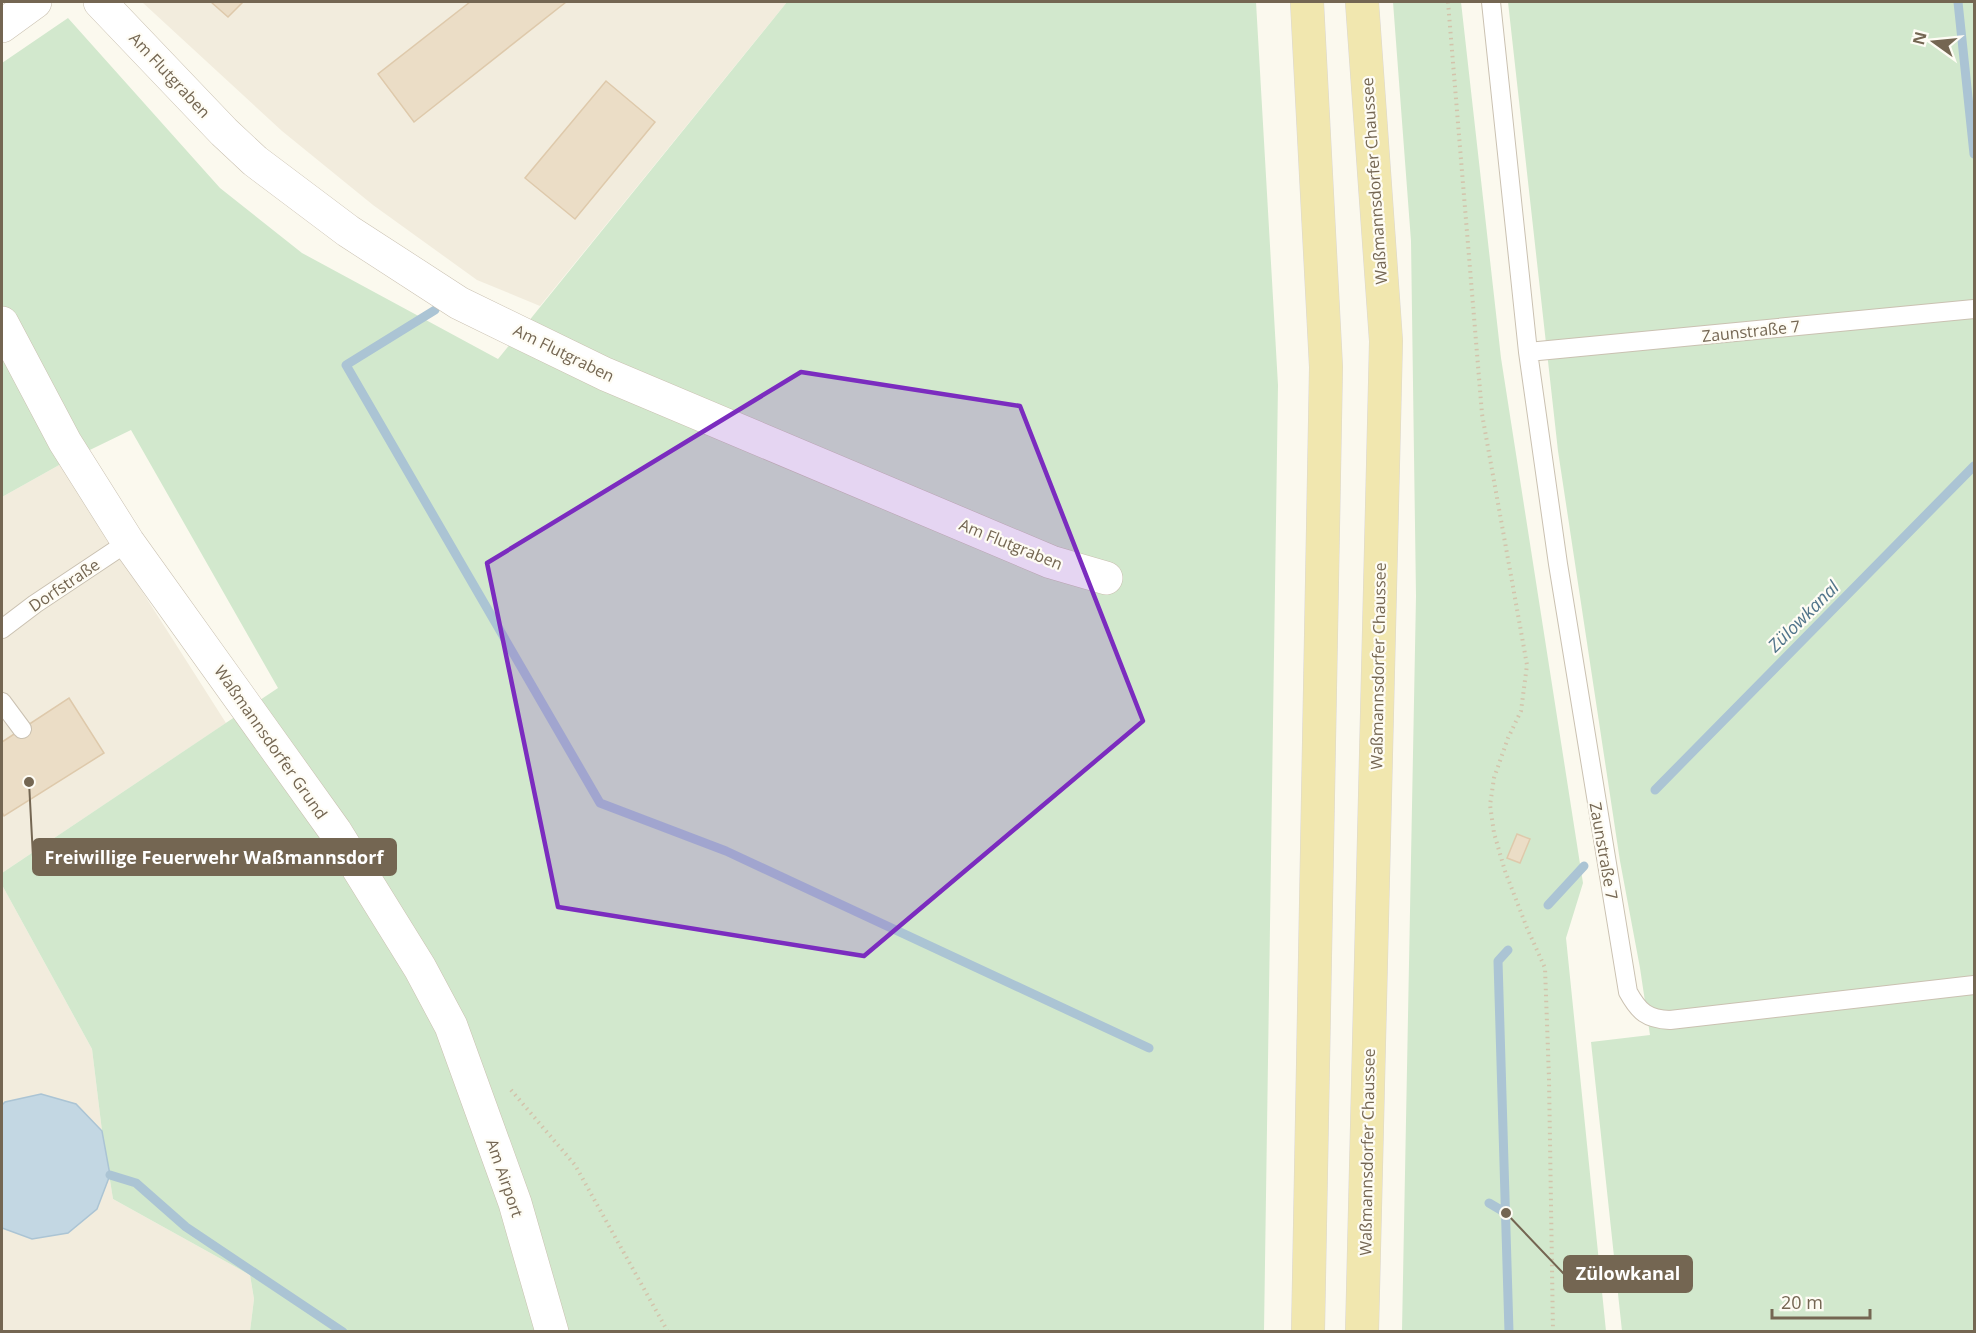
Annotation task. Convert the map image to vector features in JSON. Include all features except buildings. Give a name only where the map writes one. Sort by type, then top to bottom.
[{"type":"main road","points":[[1307,2],[1326,367],[1308,1332]]},
{"type":"main road","name":"Waßmannsdorfer Chaussee","points":[[1362,2],[1386,341],[1362,1332]]},
{"type":"street","points":[[2,26],[35,2]]},
{"type":"street","name":"Am Flutgraben","points":[[100,2],[224,132],[255,161],[348,231],[459,303],[616,379],[1051,562],[1106,578]]},
{"type":"street","name":"Waßmannsdorfer Grund","points":[[2,323],[65,441],[128,542],[334,831],[420,968],[451,1026]]},
{"type":"street","name":"Am Airport","points":[[451,1026],[515,1203],[552,1332]]},
{"type":"lane","name":"Zaunstraße 7","points":[[1491,2],[1528,352],[1585,738],[1628,992],[1643,1012],[1656,1019],[1670,1020],[1974,985]]},
{"type":"lane","name":"Zaunstraße 7","points":[[1528,352],[1974,309]]},
{"type":"lane","name":"Dorfstraße","points":[[2,629],[35,604],[128,542]]},
{"type":"lane","points":[[2,702],[22,729]]},
{"type":"path","points":[[1448,2],[1482,414],[1527,665],[1521,711],[1508,738],[1494,778],[1490,805],[1494,833],[1505,871],[1545,968],[1550,1078],[1553,1332]]},
{"type":"path","points":[[506,1084],[575,1165],[668,1332]]},
{"type":"highlighted area","points":[[801,372],[1020,406],[1143,721],[864,956],[558,907],[487,563]]},
{"type":"shaded area","points":[[142,2],[787,2],[540,306],[477,280],[373,205],[282,131]]},
{"type":"shaded area","points":[[61,464],[226,723],[2,873],[2,497]]},
{"type":"shaded area","points":[[2,885],[92,1049],[113,1199],[250,1275],[254,1299],[250,1331],[2,1331]]},
{"type":"green space","points":[[787,2],[1256,2],[1278,385],[1264,1331],[250,1331],[254,1299],[250,1275],[113,1199],[92,1049],[2,885],[2,873],[278,688],[131,430],[61,464],[2,497],[2,63],[68,18],[220,188],[302,253],[498,359]]},
{"type":"green space","points":[[1393,2],[1461,2],[1501,358],[1583,883],[1566,938],[1606,1331],[1402,1331],[1416,596],[1411,241]]},
{"type":"green space","points":[[1508,2],[1974,2],[1974,1331],[1622,1331],[1591,1042],[1650,1035],[1620,861],[1558,451]]},
{"type":"water","points":[[41,1094],[76,1104],[102,1131],[110,1175],[97,1209],[68,1233],[32,1239],[2,1228],[2,1105],[5,1102]]},
{"type":"waterway","points":[[1958,2],[1974,154]]},
{"type":"waterway","points":[[435,310],[346,365],[600,803],[726,851],[1149,1048]]},
{"type":"waterway","name":"Zülowkanal","points":[[1655,790],[1974,466]]},
{"type":"waterway","name":"Zülowkanal","points":[[1548,905],[1584,866]]},
{"type":"waterway","name":"Zülowkanal","points":[[1508,950],[1498,961],[1509,1332]]},
{"type":"waterway","points":[[110,1175],[136,1183],[186,1227],[343,1332]]},
{"type":"waterway","points":[[1489,1203],[1506,1213]]},
{"type":"place","name":"Freiwillige Feuerwehr Waßmannsdorf","points":[[29,782]]},
{"type":"place","name":"Zülowkanal","points":[[1506,1213]]}]
